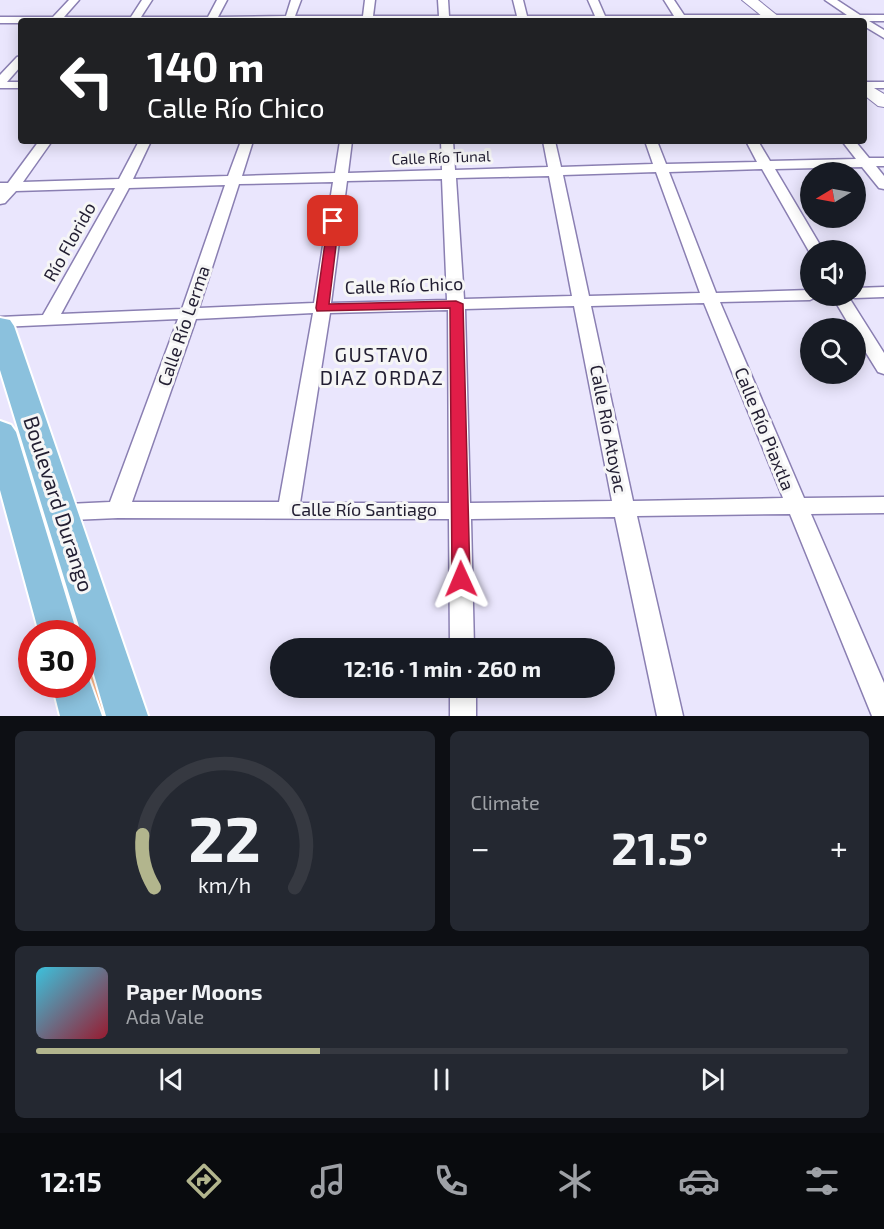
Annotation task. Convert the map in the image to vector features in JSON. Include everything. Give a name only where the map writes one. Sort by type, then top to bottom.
[{"type":"main road","name":"Boulevard Durango","points":[[0,324],[127,716]]},
{"type":"main road","name":"Boulevard Durango","points":[[0,432],[54,620]]},
{"type":"main road","points":[[76,698],[81,716]]},
{"type":"street","points":[[59,18],[74,0]]},
{"type":"street","points":[[135,18],[147,0]]},
{"type":"street","points":[[213,18],[222,0]]},
{"type":"street","points":[[290,18],[296,0]]},
{"type":"street","points":[[367,18],[370,0]]},
{"type":"street","points":[[443,0],[444,18]]},
{"type":"street","points":[[518,0],[522,18]]},
{"type":"street","points":[[593,0],[601,18]]},
{"type":"street","points":[[669,0],[680,18]]},
{"type":"street","points":[[749,0],[773,18]]},
{"type":"street","points":[[830,0],[859,18]]},
{"type":"street","points":[[867,20],[884,18]]},
{"type":"street","points":[[0,20],[18,20]]},
{"type":"street","points":[[867,23],[884,35]]},
{"type":"street","points":[[0,83],[18,62]]},
{"type":"street","points":[[0,83],[18,85]]},
{"type":"street","points":[[867,86],[884,85]]},
{"type":"street","points":[[867,88],[884,102]]},
{"type":"street","points":[[0,200],[6,187],[43,144]]},
{"type":"street","name":"Río Florido","points":[[49,320],[144,144]]},
{"type":"street","name":"Calle Río Lerma","points":[[118,510],[189,313],[246,144]]},
{"type":"street","points":[[288,510],[322,308],[345,144]]},
{"type":"street","points":[[447,144],[456,304],[462,638]]},
{"type":"street","name":"Calle Río Atoyac","points":[[550,144],[624,508],[670,716]]},
{"type":"street","name":"Calle Río Piaxtla","points":[[652,144],[710,298],[884,714]]},
{"type":"street","points":[[754,144],[808,240]]},
{"type":"street","points":[[851,144],[884,185]]},
{"type":"street","name":"Calle Río Tunal","points":[[866,162],[884,162]]},
{"type":"street","name":"Calle Río Tunal","points":[[6,187],[800,164]]},
{"type":"street","points":[[866,293],[884,292]]},
{"type":"street","name":"Calle Río Chico","points":[[0,324],[322,308],[800,295]]},
{"type":"street","points":[[846,306],[884,368]]},
{"type":"street","name":"Calle Río Santiago","points":[[25,514],[118,510],[460,511],[884,505]]},
{"type":"street","points":[[463,698],[463,716]]},
{"type":"shaded area","points":[[51,525],[83,620],[72,620],[45,528]]},
{"type":"shaded area","points":[[96,659],[115,716],[100,716],[95,698]]},
{"type":"district","name":"GUSTAVO DIAZ ORDAZ","points":[[382,366]]},
{"type":"route","points":[[333,221],[322,308],[456,304],[461,579]]}]
